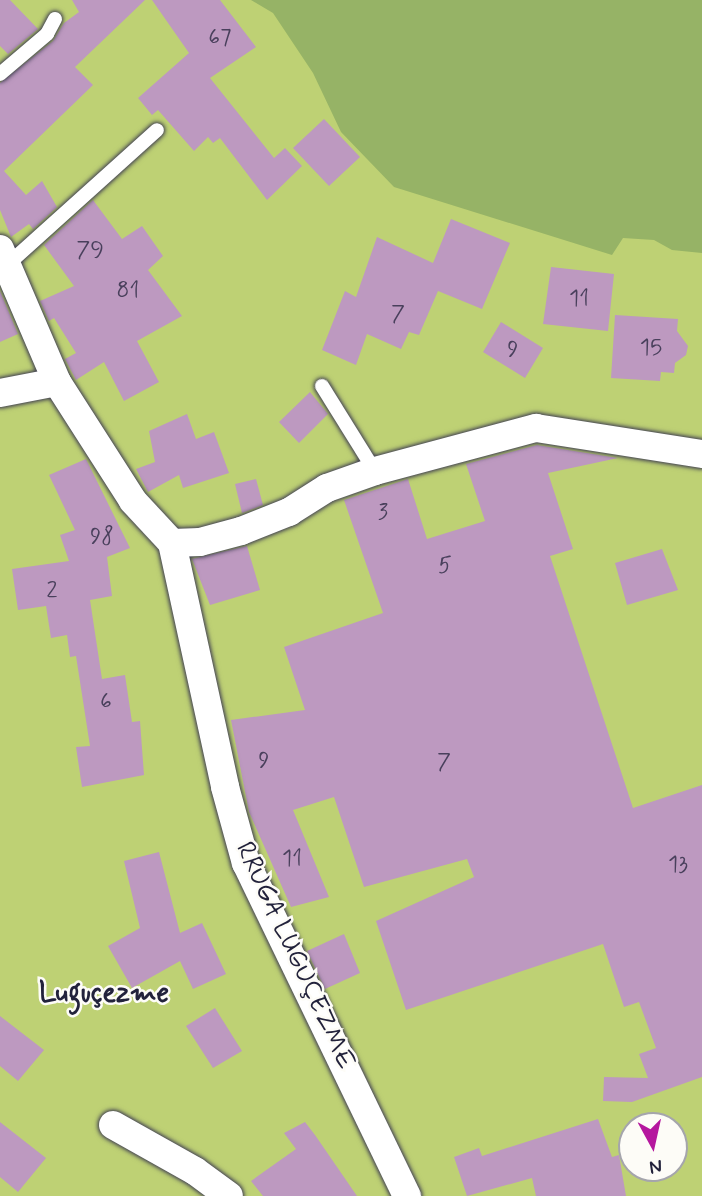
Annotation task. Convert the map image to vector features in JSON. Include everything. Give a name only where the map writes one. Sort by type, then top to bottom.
[{"type":"street","points":[[3,257],[57,382],[133,501],[172,543],[200,542],[242,531],[289,512],[327,488],[374,471],[536,428],[702,454]]},
{"type":"street","points":[[0,393],[57,382]]},
{"type":"street","name":"RRUGA LUGUÇEZME","points":[[172,543],[225,787],[246,863],[407,1196]]},
{"type":"street","points":[[113,1125],[195,1171],[229,1196]]},
{"type":"lane","points":[[0,74],[47,34],[55,19]]},
{"type":"lane","points":[[3,257],[157,130]]},
{"type":"lane","points":[[323,386],[374,471]]},
{"type":"green space","points":[[0,0],[702,0],[702,1196],[0,1196]]},
{"type":"green space","points":[[251,0],[702,0],[702,253],[672,250],[654,240],[623,238],[612,255],[394,187],[341,132],[313,73],[273,13]]},
{"type":"building","points":[[0,0],[10,0],[38,29],[8,54],[0,46]]},
{"type":"building","points":[[72,0],[145,0],[75,67],[93,85],[4,171],[26,195],[42,181],[57,207],[33,229],[29,224],[11,237],[0,210],[0,83],[53,41],[64,23],[79,12]]},
{"type":"building","points":[[152,0],[220,0],[256,47],[210,78],[274,158],[285,148],[302,166],[267,200],[220,138],[213,143],[208,137],[194,151],[158,110],[152,115],[138,98],[189,53]]},
{"type":"building","points":[[324,119],[360,157],[329,186],[293,148]]},
{"type":"building","points":[[93,200],[122,239],[142,226],[163,256],[148,270],[182,316],[137,341],[159,382],[124,401],[104,362],[76,380],[65,359],[76,353],[54,318],[49,321],[40,301],[74,286],[44,245]]},
{"type":"building","points":[[451,219],[510,243],[482,309],[438,291],[419,335],[409,332],[401,349],[367,334],[356,365],[322,350],[345,291],[356,297],[377,237],[433,263]]},
{"type":"building","points":[[551,267],[614,274],[608,331],[543,324]]},
{"type":"building","points":[[0,291],[18,334],[0,342]]},
{"type":"building","points":[[615,315],[678,319],[677,331],[688,346],[686,355],[675,363],[674,373],[661,372],[660,381],[611,378]]},
{"type":"building","points":[[501,322],[543,348],[525,378],[483,352]]},
{"type":"building","points":[[310,392],[328,414],[299,443],[279,422]]},
{"type":"building","points":[[187,414],[196,439],[214,432],[229,473],[183,488],[179,475],[148,492],[136,469],[155,462],[149,431]]},
{"type":"building","points":[[537,445],[618,458],[548,473],[573,549],[550,556],[633,808],[702,785],[702,1077],[632,1102],[603,1101],[604,1077],[648,1078],[639,1054],[656,1048],[639,1002],[624,1007],[603,944],[406,1010],[376,921],[474,877],[467,859],[364,887],[334,797],[293,810],[329,897],[291,907],[249,812],[231,720],[305,710],[284,647],[383,613],[344,500],[408,479],[427,539],[485,521],[466,464]]},
{"type":"building","points":[[86,459],[130,548],[107,557],[112,596],[90,600],[102,679],[125,675],[132,722],[140,721],[144,775],[82,787],[76,747],[90,746],[76,656],[70,657],[67,635],[51,638],[46,606],[18,610],[12,569],[69,561],[60,535],[75,530],[49,475]]},
{"type":"building","points":[[256,479],[263,505],[242,513],[235,484]]},
{"type":"building","points":[[247,546],[260,590],[210,605],[192,559]]},
{"type":"building","points":[[662,549],[678,590],[627,605],[615,563]]},
{"type":"building","points":[[159,852],[180,933],[202,923],[226,974],[193,989],[180,961],[132,988],[108,946],[140,928],[124,861]]},
{"type":"building","points":[[344,934],[360,973],[325,989],[307,951]]},
{"type":"building","points":[[215,1008],[242,1051],[213,1068],[186,1026]]},
{"type":"building","points":[[0,1016],[44,1050],[18,1081],[0,1066]]},
{"type":"building","points":[[598,1119],[612,1157],[618,1155],[618,1182],[624,1182],[626,1196],[536,1196],[532,1178],[467,1196],[454,1157],[479,1148],[482,1156]]},
{"type":"building","points":[[0,1122],[46,1158],[18,1192],[0,1177]]},
{"type":"building","points":[[305,1122],[357,1196],[263,1196],[251,1181],[296,1149],[284,1133]]},
{"type":"district","name":"Luguçezme","points":[[104,994]]}]
